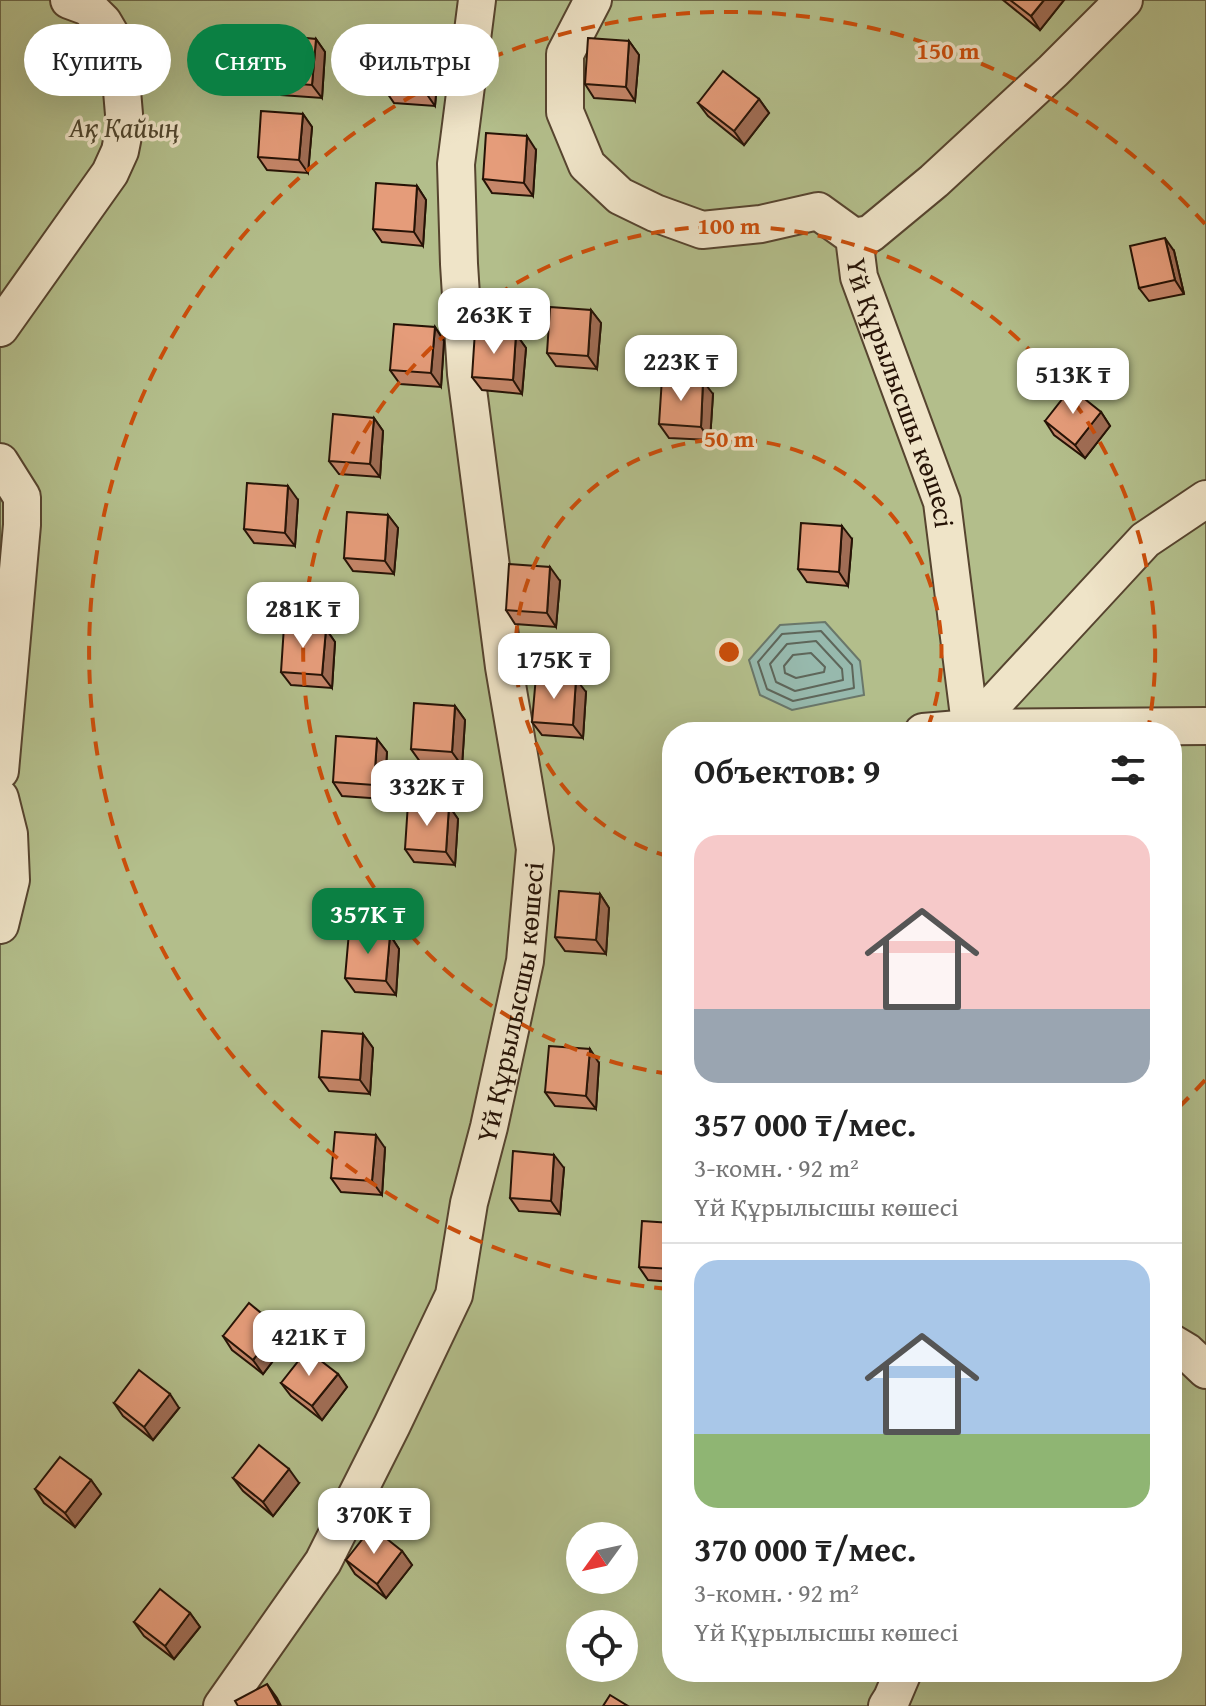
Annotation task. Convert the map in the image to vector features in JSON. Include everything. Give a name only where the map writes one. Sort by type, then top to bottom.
[{"type":"street","points":[[0,328],[110,173],[120,151],[125,126],[121,79],[113,39],[103,22],[88,7],[69,0]]},
{"type":"street","name":"Үй Құрылысшы көшесі","points":[[222,1706],[323,1562],[454,1295],[469,1203],[525,961],[535,849],[504,667],[466,374],[459,264],[456,164],[477,0]]},
{"type":"street","name":"Үй Құрылысшы көшесі","points":[[593,0],[565,54],[565,112],[587,165],[620,196],[702,230],[761,224],[818,211],[854,237],[859,277],[942,502],[970,722]]},
{"type":"street","points":[[854,237],[870,234],[934,181],[1053,71],[1124,0]]},
{"type":"street","points":[[0,462],[22,497],[22,525],[0,771]]},
{"type":"street","points":[[978,722],[1145,540],[1206,499]]},
{"type":"street","points":[[1182,726],[1206,726]]},
{"type":"street","points":[[0,798],[9,834],[11,880],[0,925]]},
{"type":"street","points":[[1182,1349],[1206,1370]]},
{"type":"green space","name":"Ақ Қайың","points":[[0,0],[1206,0],[1206,1706],[0,1706]]},
{"type":"water","points":[[825,622],[860,661],[864,695],[792,710],[760,695],[749,660],[780,625]]},
{"type":"building","points":[[1010,0],[1044,0],[1031,16]]},
{"type":"building","points":[[588,38],[629,41],[626,87],[585,84]]},
{"type":"building","points":[[723,71],[759,99],[734,131],[698,103]]},
{"type":"building","points":[[261,111],[303,114],[299,160],[258,157]]},
{"type":"building","points":[[486,133],[527,136],[524,183],[483,179]]},
{"type":"building","points":[[376,183],[417,186],[414,232],[373,229]]},
{"type":"building","points":[[1165,238],[1175,280],[1139,288],[1130,246]]},
{"type":"building","points":[[550,307],[591,310],[588,356],[547,353]]},
{"type":"building","points":[[394,324],[435,327],[431,373],[390,370]]},
{"type":"building","points":[[475,331],[516,334],[513,380],[472,377]]},
{"type":"building","points":[[662,378],[703,381],[701,427],[659,424]]},
{"type":"building","points":[[1071,388],[1101,412],[1075,445],[1045,421]]},
{"type":"building","points":[[333,414],[374,418],[370,464],[329,461]]},
{"type":"building","points":[[247,483],[288,486],[285,533],[244,529]]},
{"type":"building","points":[[347,512],[388,515],[385,561],[344,558]]},
{"type":"building","points":[[801,523],[842,526],[839,572],[798,569]]},
{"type":"building","points":[[509,564],[550,567],[547,613],[506,610]]},
{"type":"building","points":[[284,626],[326,629],[322,675],[281,672]]},
{"type":"building","points":[[536,676],[576,679],[573,725],[532,722]]},
{"type":"building","points":[[414,703],[455,706],[452,752],[411,749]]},
{"type":"building","points":[[336,736],[377,739],[374,785],[333,782]]},
{"type":"building","points":[[408,803],[449,806],[446,852],[405,849]]},
{"type":"building","points":[[559,891],[600,894],[596,940],[555,937]]},
{"type":"building","points":[[349,932],[390,935],[386,981],[345,978]]},
{"type":"building","points":[[322,1031],[363,1034],[360,1080],[319,1077]]},
{"type":"building","points":[[549,1046],[590,1049],[586,1096],[545,1092]]},
{"type":"building","points":[[335,1132],[376,1135],[372,1181],[331,1178]]},
{"type":"building","points":[[513,1151],[554,1155],[551,1201],[510,1198]]},
{"type":"building","points":[[642,1221],[662,1222],[662,1268],[639,1267]]},
{"type":"building","points":[[249,1303],[279,1328],[253,1360],[223,1336]]},
{"type":"building","points":[[307,1350],[338,1374],[312,1406],[281,1383]]},
{"type":"building","points":[[139,1370],[170,1394],[144,1427],[114,1403]]},
{"type":"building","points":[[259,1445],[289,1469],[263,1502],[233,1478]]},
{"type":"building","points":[[60,1457],[91,1480],[65,1513],[35,1489]]},
{"type":"building","points":[[372,1527],[402,1551],[377,1584],[346,1560]]},
{"type":"building","points":[[160,1589],[190,1613],[165,1646],[134,1622]]},
{"type":"building","points":[[267,1684],[279,1706],[238,1706],[235,1701]]},
{"type":"building","points":[[610,1695],[628,1706],[603,1706]]}]
